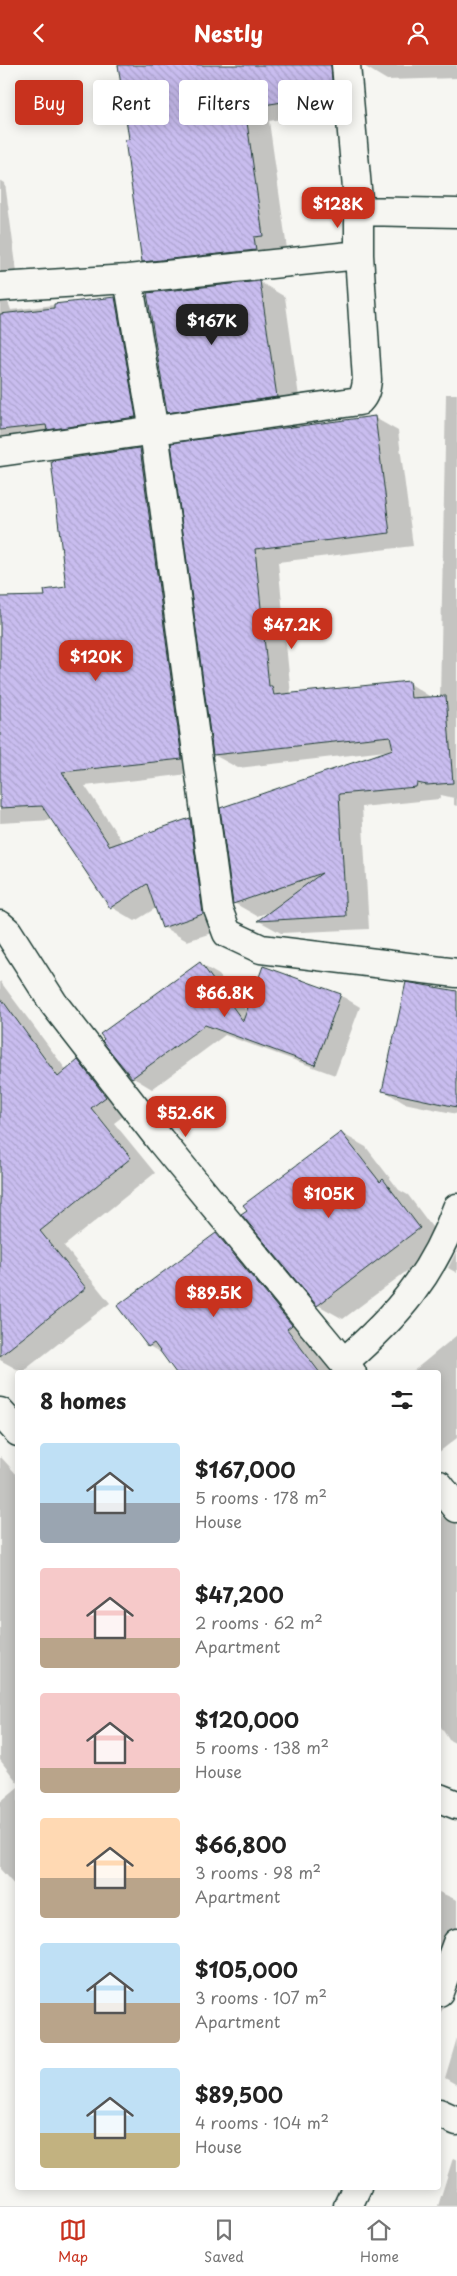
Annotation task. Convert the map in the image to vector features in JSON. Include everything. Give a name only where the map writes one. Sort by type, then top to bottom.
[{"type":"street","points":[[0,452],[359,401],[365,393],[367,381],[359,255],[359,211],[346,65]]},
{"type":"street","points":[[359,211],[457,213]]},
{"type":"street","points":[[0,287],[128,279],[359,255]]},
{"type":"street","points":[[128,279],[154,431],[218,909],[227,933],[261,949],[457,973]]},
{"type":"street","points":[[0,925],[8,932],[65,1019],[270,1275],[348,1367],[425,1277],[457,1208]]},
{"type":"street","points":[[0,1412],[15,1429]]},
{"type":"street","points":[[441,1488],[457,1508]]},
{"type":"street","points":[[441,1799],[457,1805]]},
{"type":"street","points":[[441,1987],[457,1943]]},
{"type":"street","points":[[441,2114],[457,2121]]},
{"type":"street","points":[[348,2206],[356,2190]]},
{"type":"building","points":[[118,65],[331,65],[332,80],[278,80],[278,103],[268,104],[268,80],[179,80],[179,125],[247,125],[263,236],[254,237],[256,250],[142,262],[125,140],[129,139],[127,125],[169,125],[169,80],[120,80]]},
{"type":"building","points":[[260,281],[277,397],[167,413],[147,293]]},
{"type":"building","points":[[115,297],[136,417],[47,430],[46,425],[0,430],[0,314],[54,308],[54,304]]},
{"type":"building","points":[[375,416],[390,533],[255,549],[269,686],[272,686],[274,695],[409,681],[411,698],[446,696],[453,783],[427,785],[417,783],[416,787],[339,794],[346,916],[257,921],[322,873],[233,904],[220,808],[393,749],[390,736],[213,755],[171,443]]},
{"type":"building","points":[[140,448],[182,759],[62,772],[110,846],[190,818],[203,914],[162,928],[147,884],[110,908],[42,806],[0,808],[0,597],[45,596],[44,590],[66,587],[51,461]]},
{"type":"building","points":[[200,962],[243,1021],[263,966],[341,994],[315,1065],[205,1025],[132,1078],[102,1041],[104,1039],[100,1034]]},
{"type":"building","points":[[406,982],[457,991],[457,1107],[382,1091]]},
{"type":"building","points":[[0,997],[58,1077],[78,1060],[106,1097],[91,1108],[131,1158],[40,1231],[86,1288],[0,1356]]},
{"type":"building","points":[[341,1132],[380,1182],[383,1179],[420,1228],[317,1306],[241,1214],[247,1210],[243,1205]]},
{"type":"building","points":[[216,1233],[292,1325],[287,1329],[318,1370],[174,1370],[154,1343],[148,1347],[117,1306]]}]
